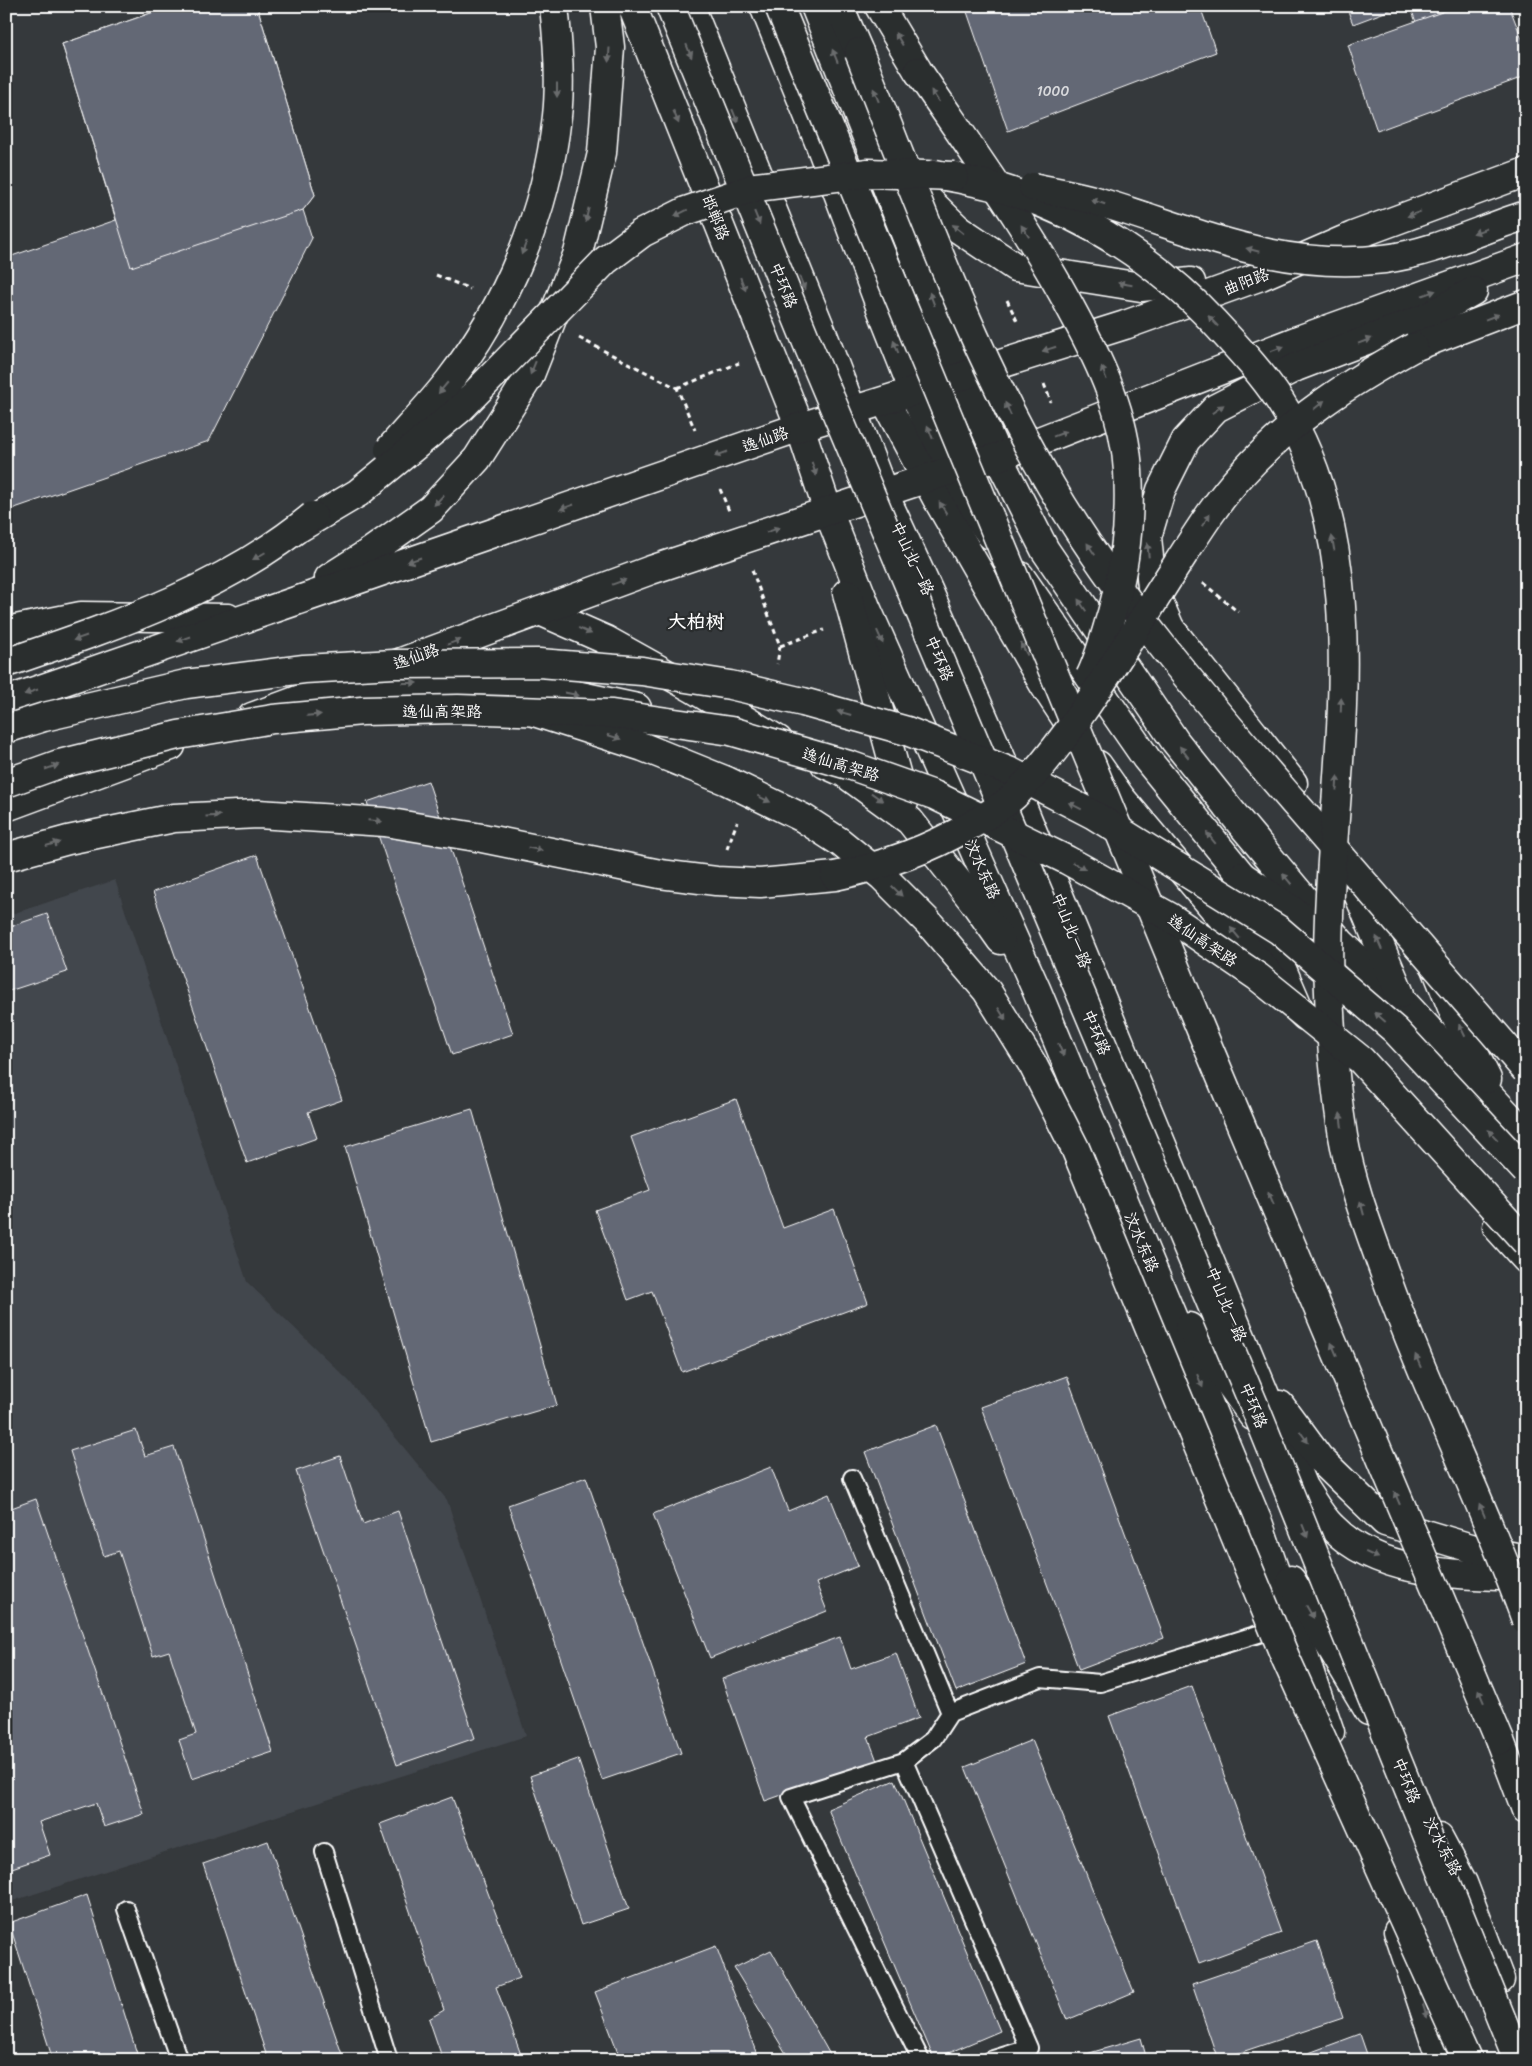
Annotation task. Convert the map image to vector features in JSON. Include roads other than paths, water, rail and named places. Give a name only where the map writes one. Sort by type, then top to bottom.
[{"type":"main road","points":[[6,663],[139,617],[268,551],[299,528],[382,456],[422,413],[449,380],[495,309],[514,272],[546,176],[557,116],[557,39],[554,6]]},
{"type":"main road","points":[[284,606],[373,550],[431,508],[482,451],[529,377],[578,253],[602,153],[610,46],[606,6]]},
{"type":"main road","name":"邯郸路","points":[[632,6],[800,427],[828,511]]},
{"type":"main road","name":"中环路","points":[[670,6],[810,350],[1254,1405],[1518,2060]]},
{"type":"main road","points":[[690,6],[852,411]]},
{"type":"main road","points":[[764,6],[819,142],[914,392],[936,475],[1044,685],[1121,798],[1300,1011],[1409,1126],[1526,1259]]},
{"type":"main road","points":[[779,6],[1236,1113],[1500,1741],[1526,1810]]},
{"type":"main road","points":[[814,6],[962,377],[998,457],[1045,550],[1175,741],[1341,943],[1404,1004],[1526,1135]]},
{"type":"main road","points":[[839,6],[937,247],[1013,419],[1090,548],[1142,619],[1249,751],[1526,1070]]},
{"type":"main road","points":[[879,6],[918,71],[1051,270],[1096,352],[1121,425],[1128,471],[1128,517],[1126,548],[1118,592],[1098,660],[1060,742]]},
{"type":"main road","points":[[866,133],[926,200],[950,223],[981,246],[1015,267],[1142,287],[1261,276]]},
{"type":"main road","name":"曲阳路","points":[[885,401],[1125,325],[1261,276],[1353,236],[1526,172]]},
{"type":"main road","points":[[299,528],[358,493],[460,409],[606,260],[642,233],[686,211],[756,187],[868,173],[935,174],[1020,184],[1096,201],[1186,232],[1278,256],[1337,263],[1386,258],[1430,248],[1526,215]]},
{"type":"main road","points":[[935,174],[1011,191],[1055,209],[1105,233],[1155,267],[1204,311],[1246,357],[1280,401],[1300,438],[1321,496],[1330,528],[1339,582],[1344,655],[1329,919],[1330,990],[1344,1138],[1366,1222],[1401,1322],[1501,1556],[1526,1620]]},
{"type":"main road","points":[[998,457],[1298,340],[1526,258]]},
{"type":"main road","points":[[1500,1105],[1455,1015],[1427,948],[1388,893],[1333,832],[1170,628],[1152,587],[1147,537],[1161,490],[1186,440],[1216,408],[1296,367],[1427,316],[1526,262]]},
{"type":"main road","points":[[6,857],[68,840],[174,818],[258,814],[385,822],[482,838],[660,874],[707,880],[760,883],[804,880],[871,869],[924,850],[987,816],[1014,796],[1060,742],[1208,516],[1241,475],[1275,439],[1327,398],[1414,347],[1526,304]]},
{"type":"main road","points":[[885,401],[936,475],[1146,758],[1242,876],[1300,1011]]},
{"type":"main road","name":"逸仙路","points":[[6,701],[800,427],[885,401]]},
{"type":"main road","name":"中山北一路","points":[[852,411],[884,494],[929,592],[1021,804],[1179,1191],[1303,1487],[1332,1528],[1367,1553],[1398,1565],[1472,1575],[1526,1577]]},
{"type":"main road","name":"逸仙路","points":[[6,807],[540,611],[741,540],[884,494],[936,475],[998,457]]},
{"type":"main road","points":[[828,511],[868,674],[910,821]]},
{"type":"main road","name":"汶水东路","points":[[828,511],[866,607],[1036,989],[1259,1524],[1441,2060]]},
{"type":"main road","points":[[540,611],[606,640],[694,689],[767,734],[843,772],[910,821],[974,902],[1036,989]]},
{"type":"main road","name":"逸仙路","points":[[6,631],[81,616],[247,618]]},
{"type":"main road","points":[[6,729],[186,684],[304,669],[394,664],[510,663],[642,671],[730,685],[802,702],[897,729],[1011,772],[1094,815],[1279,930],[1395,1030],[1526,1171]]},
{"type":"main road","points":[[327,689],[404,683],[524,684],[767,734]]},
{"type":"main road","name":"逸仙高架路","points":[[6,783],[59,764],[178,735],[273,719],[362,711],[458,709],[612,714],[731,731],[852,766],[934,795],[1067,860],[1170,917],[1258,977],[1361,1060],[1526,1242]]},
{"type":"main road","points":[[534,712],[644,747],[727,781],[802,818],[840,842],[883,877],[928,922],[987,991],[1033,1064],[1075,1148],[1286,1658],[1467,2060]]},
{"type":"main road","points":[[1333,832],[1404,1004]]},
{"type":"main road","points":[[1242,876],[1341,943]]},
{"type":"main road","points":[[1161,1287],[1332,1528]]},
{"type":"main road","name":"中山北一路","points":[[1254,1369],[1319,1458],[1385,1522],[1471,1548],[1526,1558]]},
{"type":"main road","name":"汶水东路","points":[[1259,1524],[1374,1720],[1463,1883],[1526,2049]]},
{"type":"lane","points":[[852,1478],[950,1713]]},
{"type":"lane","points":[[921,2060],[791,1797],[904,1761],[933,1739],[950,1713],[1040,1678],[1100,1683],[1293,1624]]},
{"type":"lane","points":[[904,1761],[1030,2054],[990,2060]]},
{"type":"lane","points":[[324,1852],[389,2060]]},
{"type":"lane","points":[[126,1909],[179,2060]]},
{"type":"district","name":"大柏树","points":[[696,621]]}]
